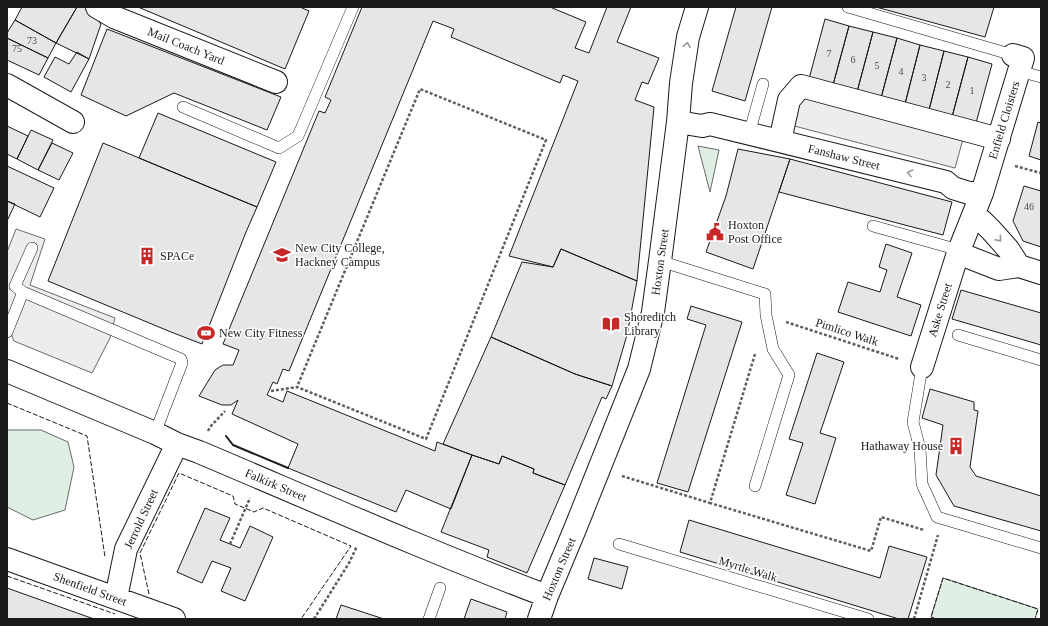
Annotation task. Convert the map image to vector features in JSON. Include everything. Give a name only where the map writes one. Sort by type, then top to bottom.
[{"type":"street","name":"Mail Coach Yard","points":[[98,7],[114,17],[276,82]]},
{"type":"street","name":"Hoxton Street","points":[[539,619],[640,369],[653,312],[688,37],[697,7]]},
{"type":"street","name":"Enfield Cloisters","points":[[982,193],[999,139],[1016,63]]},
{"type":"street","points":[[7,85],[73,122]]},
{"type":"street","points":[[780,141],[789,100],[801,86],[999,139]]},
{"type":"street","name":"Fanshaw Street","points":[[678,122],[702,126],[710,124],[946,182],[953,188],[969,193],[982,193]]},
{"type":"street","points":[[982,193],[959,252],[999,269],[1019,266],[1041,273]]},
{"type":"street","points":[[973,217],[982,221],[991,230],[1008,249],[1019,266]]},
{"type":"street","name":"Aske Street","points":[[922,367],[959,252]]},
{"type":"street","name":"Falkirk Street","points":[[7,371],[368,524],[510,583],[547,596]]},
{"type":"street","name":"Jerrold Street","points":[[116,598],[126,549],[177,444]]},
{"type":"street","name":"Shenfield Street","points":[[7,559],[116,598],[144,614],[174,619]]},
{"type":"lane","points":[[183,107],[279,148],[298,136],[353,7]]},
{"type":"lane","points":[[848,7],[1016,63],[1041,78]]},
{"type":"lane","points":[[749,134],[763,84]]},
{"type":"lane","points":[[873,226],[959,252]]},
{"type":"lane","points":[[32,248],[15,286],[23,292],[181,359],[182,363],[155,433]]},
{"type":"lane","points":[[660,262],[765,294],[766,315],[774,349],[789,375],[755,486]]},
{"type":"lane","points":[[7,332],[23,292]]},
{"type":"lane","points":[[958,335],[1041,360]]},
{"type":"lane","points":[[922,367],[914,422],[920,449],[922,484],[937,517],[1041,548]]},
{"type":"lane","name":"Myrtle Walk","points":[[619,544],[868,619]]},
{"type":"lane","points":[[429,619],[440,588]]},
{"type":"path","points":[[271,391],[297,387],[426,439],[546,140],[420,89],[297,387]]},
{"type":"path","name":"Pimlico Walk","points":[[766,315],[922,367]]},
{"type":"path","points":[[710,503],[766,315]]},
{"type":"path","points":[[599,469],[871,551],[881,517],[931,532]]},
{"type":"path","points":[[230,544],[259,478]]},
{"type":"path","points":[[914,619],[943,519]]},
{"type":"path","points":[[314,619],[349,563],[368,524]]},
{"type":"green space","points":[[698,146],[719,150],[710,192]]},
{"type":"green space","points":[[7,430],[41,430],[68,442],[74,467],[65,510],[33,520],[7,507]]},
{"type":"green space","points":[[943,578],[1038,609],[1035,619],[936,619],[931,617]]},
{"type":"shaded area","points":[[787,92],[963,139],[955,168],[779,122]]},
{"type":"shaded area","points":[[16,229],[45,239],[30,285],[115,318],[110,338],[92,373],[14,341],[7,324],[7,252]]},
{"type":"building","points":[[22,7],[77,7],[56,43],[15,20]]},
{"type":"building","points":[[77,7],[87,7],[101,24],[89,59],[56,43]]},
{"type":"building","points":[[138,7],[300,7],[309,11],[285,69]]},
{"type":"building","points":[[362,7],[550,7],[586,22],[575,48],[589,53],[607,7],[631,7],[617,42],[659,58],[648,84],[642,82],[635,100],[654,107],[637,281],[561,249],[553,267],[509,256],[578,81],[563,75],[560,83],[451,37],[454,29],[433,21],[289,371],[283,369],[277,384],[273,382],[267,395],[283,402],[287,391],[435,451],[437,442],[472,455],[451,509],[406,490],[396,512],[288,468],[298,444],[232,414],[238,400],[231,405],[222,405],[199,396],[215,370],[223,365],[233,365],[239,350],[223,344],[319,111],[325,113],[331,100],[325,97]]},
{"type":"building","points":[[736,7],[772,7],[745,101],[712,91]]},
{"type":"building","points":[[876,7],[994,7],[985,37]]},
{"type":"building","points":[[825,19],[849,26],[833,85],[809,79]]},
{"type":"building","points":[[15,20],[56,43],[48,58],[7,38],[7,33]]},
{"type":"building","points":[[849,26],[873,32],[857,92],[833,85]]},
{"type":"building","points":[[107,29],[281,97],[267,130],[174,93],[126,116],[81,95]]},
{"type":"building","points":[[873,32],[897,38],[881,98],[857,92]]},
{"type":"building","points":[[7,38],[48,58],[39,75],[7,60]]},
{"type":"building","points":[[897,38],[920,45],[905,104],[881,98]]},
{"type":"building","points":[[920,45],[944,51],[929,110],[905,104]]},
{"type":"building","points":[[944,51],[968,57],[952,117],[929,110]]},
{"type":"building","points":[[77,52],[89,59],[71,92],[44,77],[55,57],[69,64]]},
{"type":"building","points":[[968,57],[992,64],[976,123],[952,117]]},
{"type":"building","points":[[158,113],[276,162],[257,207],[139,158]]},
{"type":"building","points":[[1038,122],[1041,123],[1041,160],[1029,156]]},
{"type":"building","points":[[7,126],[28,136],[17,159],[7,154]]},
{"type":"building","points":[[31,130],[53,140],[38,170],[17,159]]},
{"type":"building","points":[[52,143],[73,153],[59,180],[38,170]]},
{"type":"building","name":"SPACe","points":[[103,143],[257,207],[202,344],[48,281]]},
{"type":"building","points":[[738,149],[790,159],[753,269],[706,252],[726,196]]},
{"type":"building","points":[[790,159],[952,202],[943,235],[779,192]]},
{"type":"building","points":[[7,166],[54,188],[40,217],[7,201]]},
{"type":"building","points":[[1024,186],[1041,191],[1041,247],[1023,241],[1013,221]]},
{"type":"building","points":[[7,201],[15,204],[7,221]]},
{"type":"building","points":[[886,244],[912,253],[897,297],[921,305],[911,336],[838,312],[848,282],[880,292],[887,270],[879,267]]},
{"type":"building","points":[[561,249],[637,281],[627,335],[612,386],[575,374],[491,337],[522,262],[553,267]]},
{"type":"building","points":[[961,290],[1041,313],[1041,345],[952,319]]},
{"type":"building","points":[[691,306],[742,322],[688,492],[657,483],[706,325],[687,319]]},
{"type":"building","points":[[491,337],[575,374],[612,386],[606,399],[602,397],[565,485],[533,473],[534,469],[502,456],[499,464],[443,444]]},
{"type":"building","points":[[817,353],[844,362],[820,433],[836,438],[815,504],[786,495],[803,443],[789,439]]},
{"type":"building","name":"Hathaway House","points":[[930,389],[974,402],[974,410],[978,411],[970,467],[976,476],[1041,496],[1041,531],[954,506],[936,475],[943,425],[922,418]]},
{"type":"building","points":[[472,455],[499,464],[502,456],[534,469],[533,473],[565,485],[527,573],[487,557],[489,550],[441,532]]},
{"type":"building","points":[[205,508],[230,518],[220,540],[240,548],[250,526],[273,537],[245,601],[221,591],[231,568],[212,561],[202,583],[177,572]]},
{"type":"building","points":[[689,520],[880,578],[889,546],[927,557],[908,619],[899,619],[680,552]]},
{"type":"building","points":[[594,558],[628,567],[622,589],[588,579]]},
{"type":"building","points":[[7,588],[94,619],[7,619]]},
{"type":"building","points":[[471,599],[507,612],[505,619],[464,619]]},
{"type":"building","points":[[341,605],[384,619],[336,619]]},
{"type":"fence","points":[[7,403],[87,436],[105,557]]},
{"type":"fence","points":[[149,594],[140,553],[179,473],[233,496],[235,504],[254,512],[263,508],[351,546],[301,619]]},
{"type":"fence","points":[[7,576],[115,614]]},
{"type":"fence","points":[[936,619],[931,617],[943,578],[1038,609],[1035,619]]},
{"type":"wall","points":[[226,436],[233,445],[288,468]]},
{"type":"place","name":"Hoxton Post Office","points":[[715,232]]},
{"type":"place","name":"New City College, Hackney Campus","points":[[282,255]]},
{"type":"place","name":"SPACe","points":[[147,256]]},
{"type":"place","name":"Shoreditch Library","points":[[611,324]]},
{"type":"place","name":"New City Fitness","points":[[206,333]]},
{"type":"place","name":"Hathaway House","points":[[956,446]]}]
